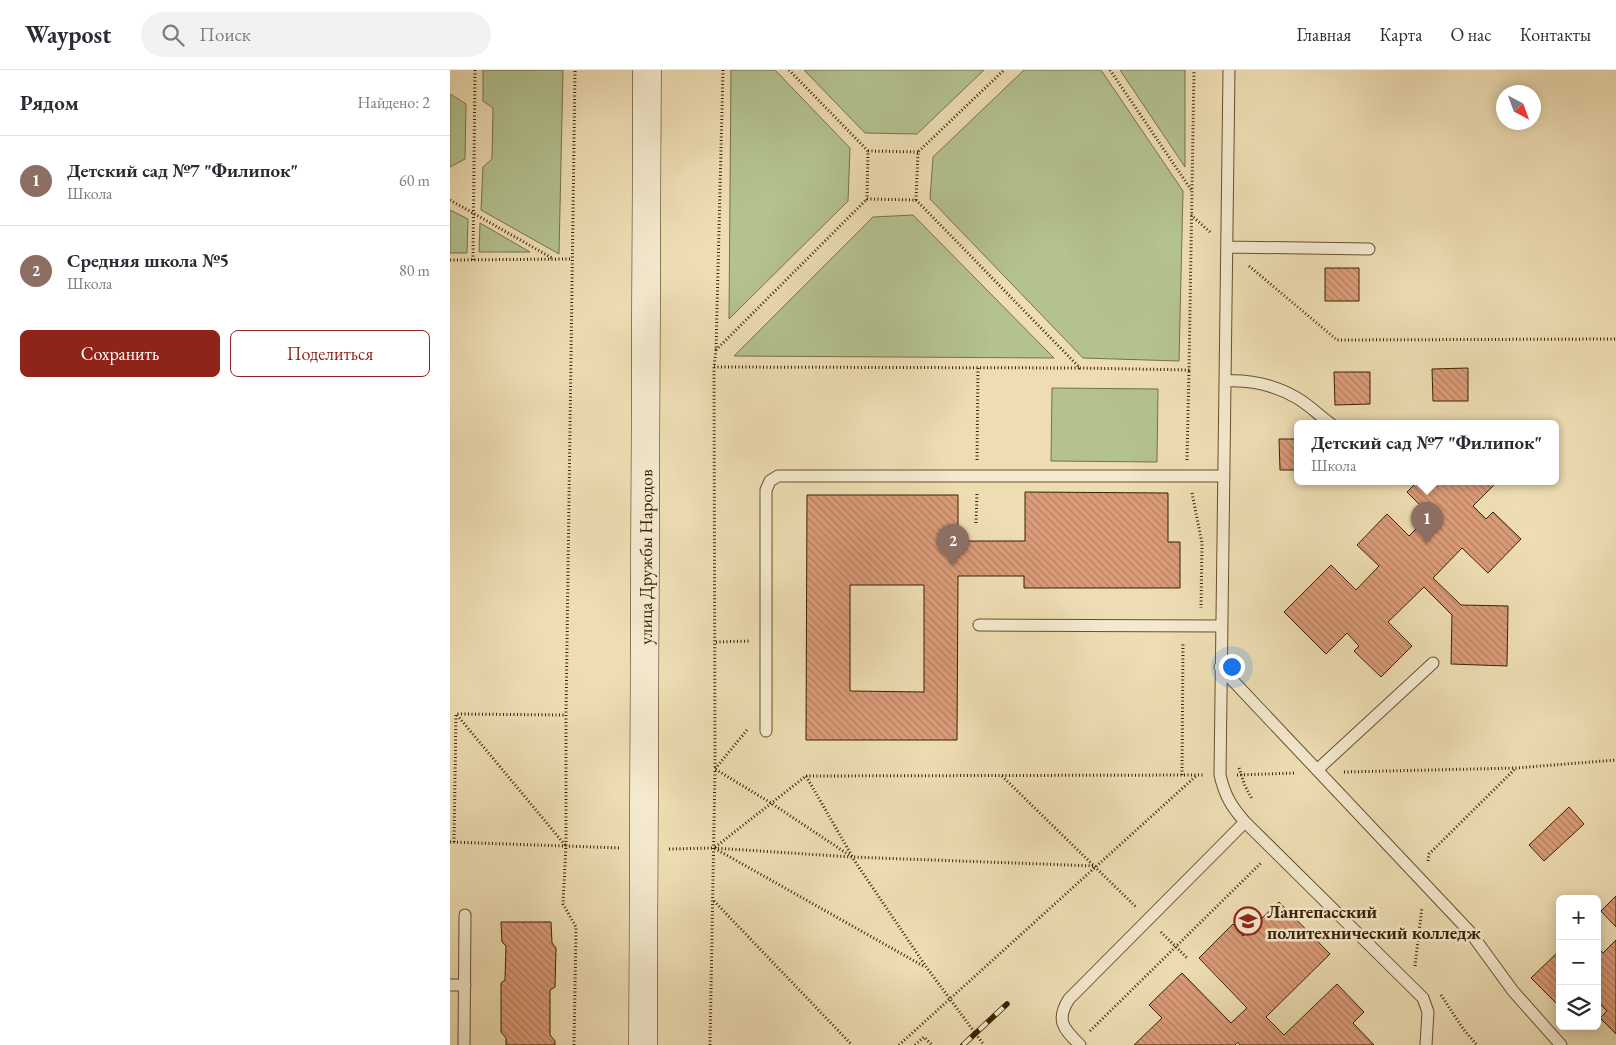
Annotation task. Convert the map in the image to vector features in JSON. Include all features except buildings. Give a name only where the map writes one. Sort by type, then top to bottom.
[{"type":"street","name":"улица Дружбы Народов","points":[[643,1045],[647,70]]},
{"type":"lane","points":[[1229,70],[1220,775],[1228,800],[1246,822],[1423,998],[1428,1012],[1426,1045]]},
{"type":"lane","points":[[1227,247],[1368,249]]},
{"type":"lane","points":[[1226,381],[1246,380],[1256,382],[1295,396],[1325,420]]},
{"type":"lane","points":[[766,731],[766,490],[770,481],[778,476],[1224,476]]},
{"type":"lane","points":[[979,625],[1221,626]]},
{"type":"lane","points":[[1317,770],[1433,663]]},
{"type":"lane","points":[[1220,667],[1470,932],[1513,991],[1561,1045]]},
{"type":"lane","points":[[1079,1044],[1064,1030],[1062,1020],[1063,1009],[1069,999],[1246,822]]},
{"type":"lane","points":[[464,1045],[465,915]]},
{"type":"lane","points":[[450,985],[464,985]]},
{"type":"path","points":[[473,260],[475,70]]},
{"type":"path","points":[[574,1045],[576,927],[564,904],[575,70]]},
{"type":"path","points":[[716,350],[868,199],[868,151],[789,70]]},
{"type":"path","points":[[916,200],[918,152],[1004,70]]},
{"type":"path","points":[[1110,70],[1192,192]]},
{"type":"path","points":[[1182,775],[1183,616],[1201,616],[1202,543],[1187,466],[1194,70]]},
{"type":"path","points":[[868,151],[918,152]]},
{"type":"path","points":[[868,199],[916,200],[1080,368]]},
{"type":"path","points":[[450,200],[552,259]]},
{"type":"path","points":[[1192,215],[1337,340],[1616,339]]},
{"type":"path","points":[[450,260],[572,259]]},
{"type":"path","points":[[714,367],[1188,370]]},
{"type":"path","points":[[976,524],[978,368]]},
{"type":"path","points":[[716,642],[766,640]]},
{"type":"path","points":[[710,1045],[715,769],[766,708]]},
{"type":"path","points":[[456,714],[566,715]]},
{"type":"path","points":[[456,714],[566,845]]},
{"type":"path","points":[[456,714],[452,842],[644,849],[714,848],[852,857],[1095,866]]},
{"type":"path","points":[[714,848],[806,776],[852,857]]},
{"type":"path","points":[[1002,776],[1187,958]]},
{"type":"path","points":[[899,1045],[1196,776]]},
{"type":"path","points":[[714,848],[927,968]]},
{"type":"path","points":[[1079,1044],[1274,850]]},
{"type":"path","points":[[714,900],[852,1045]]},
{"type":"path","points":[[1464,1030],[1477,1045]]},
{"type":"path","points":[[915,1045],[924,1037],[932,1045]]},
{"type":"green space","points":[[483,70],[563,70],[559,254],[481,210],[483,167],[492,159],[493,108],[483,101]]},
{"type":"green space","points":[[731,70],[775,70],[850,148],[848,201],[729,319]]},
{"type":"green space","points":[[804,70],[984,70],[917,134],[865,133]]},
{"type":"green space","points":[[1024,70],[1101,70],[1183,191],[1179,361],[1083,358],[930,199],[933,157]]},
{"type":"green space","points":[[1120,70],[1185,70],[1185,167]]},
{"type":"green space","points":[[450,94],[466,104],[465,159],[450,167]]},
{"type":"green space","points":[[450,210],[468,219],[467,253],[450,253]]},
{"type":"green space","points":[[913,215],[1054,358],[734,356],[873,217]]},
{"type":"green space","points":[[480,223],[530,252],[479,252]]},
{"type":"green space","points":[[1052,388],[1158,389],[1157,462],[1051,461]]},
{"type":"railway","points":[[963,1045],[1007,1004]]},
{"type":"place","name":"Детский сад №7 \"Филипок\"","points":[[1427,543]]},
{"type":"place","name":"Средняя школа №5","points":[[953,565]]},
{"type":"place","name":"Лангепасский политехнический колледж","points":[[1248,921]]}]
